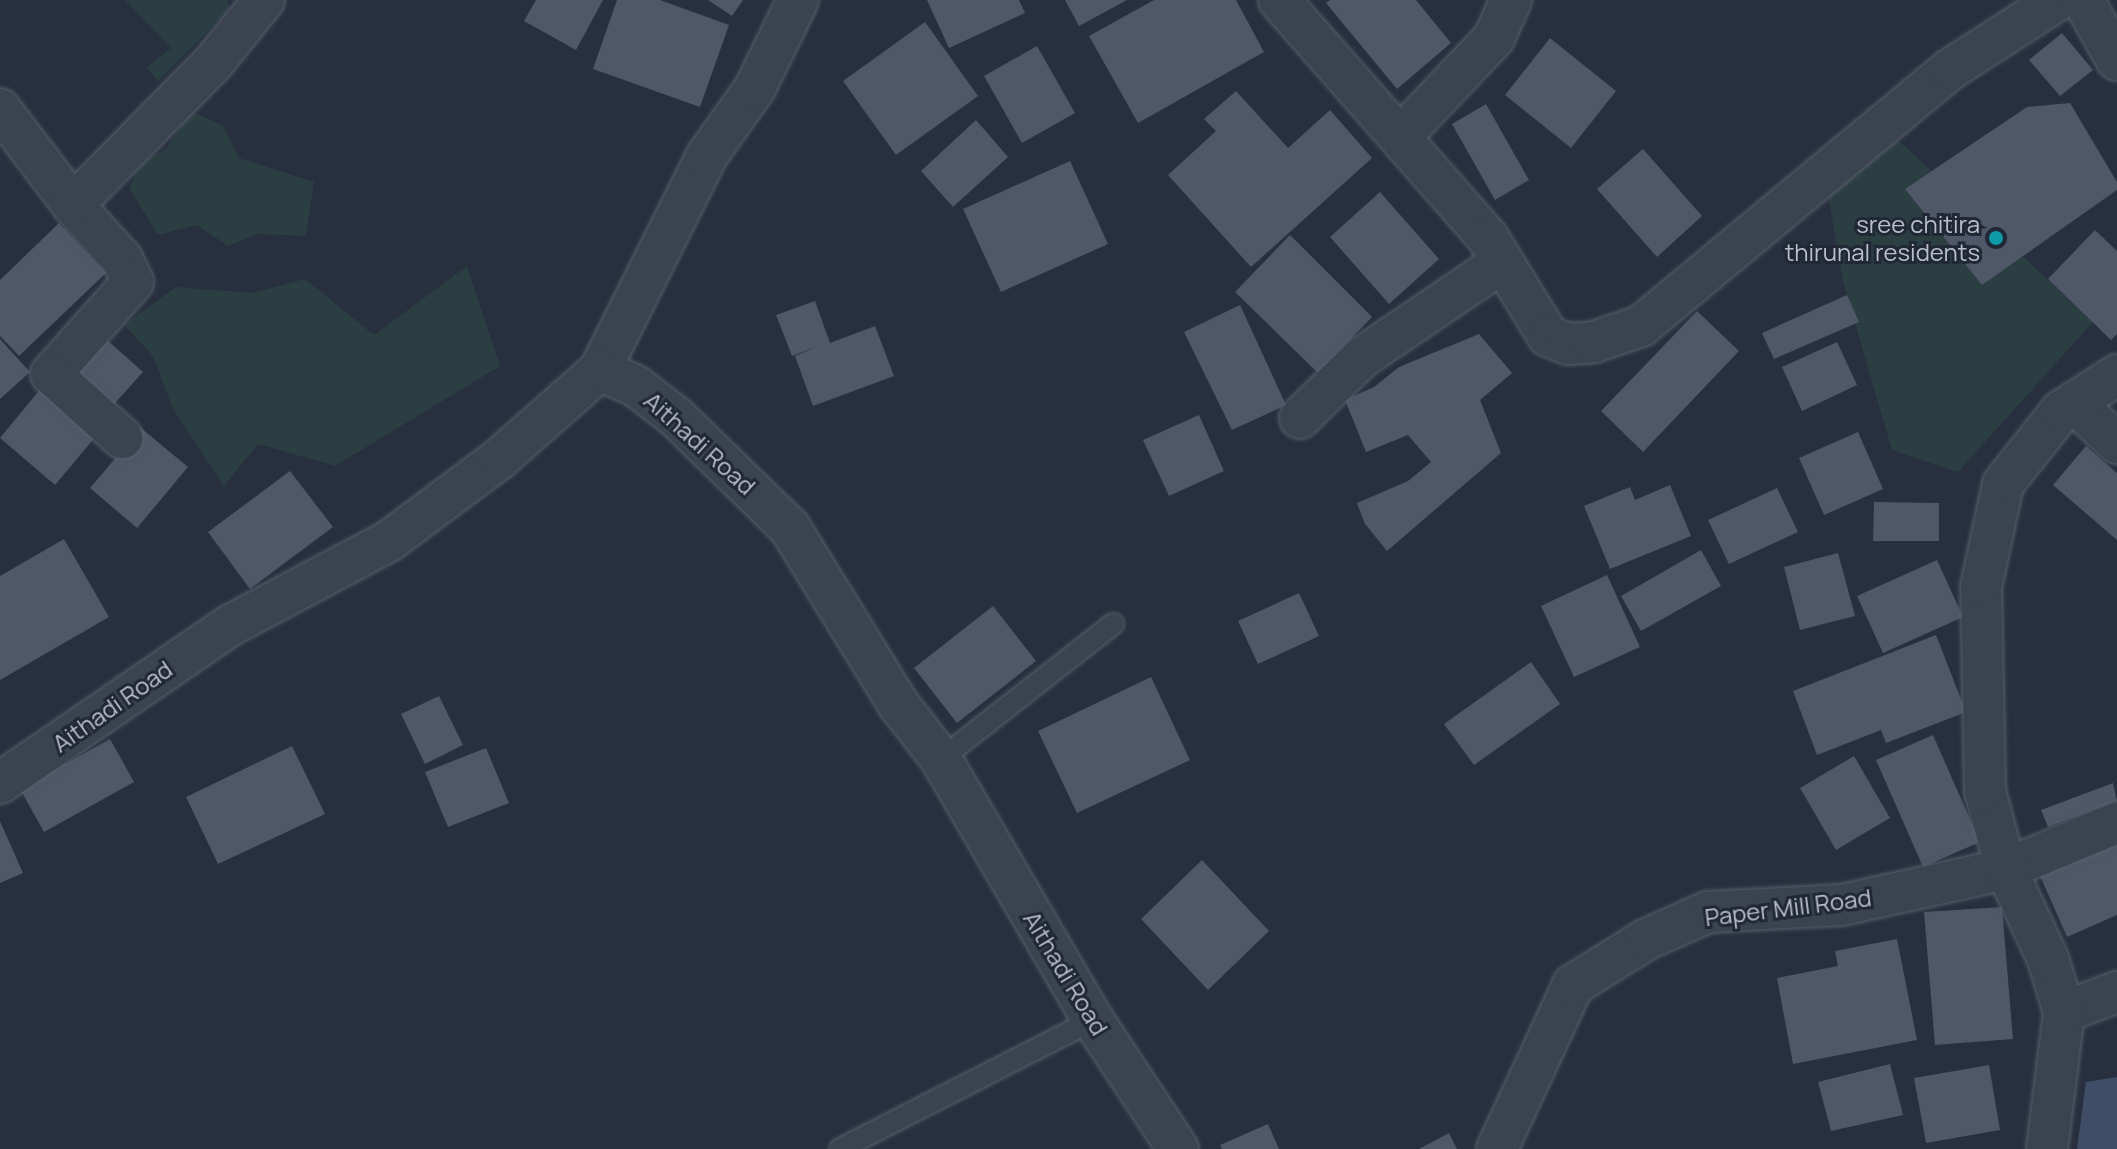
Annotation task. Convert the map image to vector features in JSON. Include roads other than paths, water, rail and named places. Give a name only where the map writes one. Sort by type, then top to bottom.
[{"type":"street","points":[[73,205],[213,63],[264,0]]},
{"type":"street","points":[[600,370],[706,157],[755,88],[798,0]]},
{"type":"street","points":[[1279,0],[1402,135],[1503,262],[1548,336],[1568,344],[1594,342],[1641,326],[1949,70],[2058,0]]},
{"type":"street","points":[[1402,135],[1494,38],[1511,0]]},
{"type":"street","points":[[2083,0],[2117,60]]},
{"type":"street","points":[[0,109],[73,205],[122,259],[133,282],[51,374],[122,438]]},
{"type":"street","points":[[1300,418],[1361,358],[1503,262]]},
{"type":"street","name":"Aithadi Road","points":[[0,783],[231,625],[389,541],[499,459],[600,370],[636,386],[676,417],[790,528],[899,705],[941,759],[1093,1020],[1178,1149]]},
{"type":"street","points":[[2047,1149],[2064,1012],[2048,959],[2006,869],[1985,791],[1981,587],[2003,484],[2061,411],[2117,375]]},
{"type":"street","points":[[2074,403],[2117,443]]},
{"type":"street","name":"Paper Mill Road","points":[[1497,1149],[1573,985],[1647,939],[1708,912],[1842,905],[2006,869],[2117,823]]},
{"type":"street","points":[[2064,1012],[2117,992]]},
{"type":"lane","points":[[941,759],[1113,624]]},
{"type":"lane","points":[[840,1149],[1093,1020]]},
{"type":"water","points":[[2117,1077],[2117,1149],[2077,1149],[2086,1082]]},
{"type":"place","name":"sree chitira thirunal residents","points":[[1996,238]]}]
